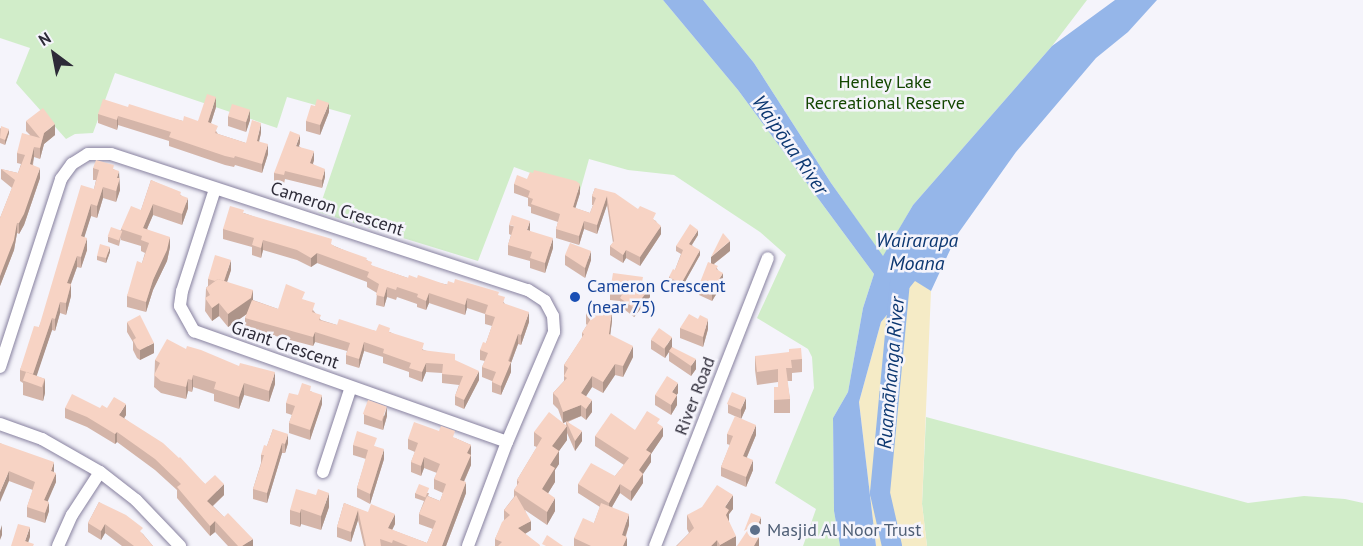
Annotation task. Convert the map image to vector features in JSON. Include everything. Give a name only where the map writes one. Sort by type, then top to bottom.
[{"type":"street","name":"Cameron Crescent","points":[[0,367],[61,179],[72,164],[88,154],[111,154],[528,290],[545,301],[553,316],[554,332],[507,442],[468,546]]},
{"type":"street","name":"Grant Crescent","points":[[215,189],[182,291],[180,306],[194,331],[507,442]]},
{"type":"street","name":"River Road","points":[[655,546],[768,258]]},
{"type":"street","points":[[323,472],[351,387]]},
{"type":"street","points":[[0,424],[42,439],[100,472],[136,500],[180,546]]},
{"type":"street","points":[[58,546],[72,515],[100,472]]},
{"type":"green space","points":[[0,0],[663,0],[738,90],[874,274],[863,308],[848,392],[833,418],[834,511],[840,546],[803,546],[816,509],[775,483],[814,388],[812,357],[808,349],[757,318],[786,255],[760,232],[674,175],[628,170],[589,159],[580,191],[514,167],[478,261],[318,212],[351,115],[287,97],[277,128],[115,73],[93,133],[75,134],[66,139],[16,83],[30,48],[0,38]]},
{"type":"green space","name":"Henley Lake Recreational Reserve","points":[[703,0],[1087,0],[1052,46],[913,205],[883,257],[831,183],[754,63]]},
{"type":"green space","points":[[926,417],[1248,503],[1304,496],[1345,499],[1363,503],[1363,546],[927,546],[922,504]]},
{"type":"sand","points":[[915,280],[931,291],[922,504],[927,546],[876,546],[859,402],[881,322]]},
{"type":"water","name":"Wairarapa Moana","points":[[663,0],[703,0],[754,63],[831,183],[883,256],[913,205],[1052,46],[1115,0],[1157,0],[1128,32],[1096,58],[1016,152],[957,235],[931,291],[915,281],[881,322],[859,402],[876,546],[840,546],[834,511],[833,418],[848,392],[863,308],[874,274],[738,90]]},
{"type":"building","points":[[207,94],[216,97],[208,122],[218,126],[215,133],[246,143],[252,120],[261,123],[257,141],[268,144],[262,164],[235,156],[234,158],[225,156],[169,137],[171,132],[118,116],[117,120],[98,114],[103,99],[128,107],[129,104],[183,121],[184,116],[198,121]]},
{"type":"building","points":[[317,99],[329,103],[320,125],[306,121],[311,105],[315,106]]},
{"type":"building","points":[[232,104],[250,110],[246,122],[228,116]]},
{"type":"building","points":[[43,108],[55,124],[44,133],[40,148],[34,147],[30,164],[40,168],[24,214],[17,223],[14,240],[0,276],[0,218],[15,180],[1,169],[18,173],[25,155],[17,153],[22,133],[40,138],[26,121]]},
{"type":"building","points":[[1,126],[9,129],[5,140],[0,138]]},
{"type":"building","points":[[290,131],[300,135],[296,146],[314,151],[310,163],[325,169],[322,180],[285,171],[284,175],[274,173]]},
{"type":"building","points":[[96,160],[114,165],[113,169],[119,171],[117,178],[120,178],[116,191],[103,187],[97,206],[91,204],[81,236],[87,238],[81,257],[77,256],[67,283],[71,284],[66,303],[60,302],[55,319],[52,318],[33,374],[20,370],[34,326],[39,327],[81,185],[94,189],[99,170],[93,168]]},
{"type":"building","points":[[534,170],[580,184],[573,207],[590,213],[596,198],[592,196],[595,188],[615,193],[638,209],[640,206],[656,213],[653,219],[661,226],[640,257],[626,250],[623,255],[610,246],[614,241],[607,196],[597,225],[584,221],[579,236],[556,229],[560,214],[531,204],[533,199],[528,197],[530,191],[514,184],[517,175],[527,179],[530,172],[533,173]]},
{"type":"building","points":[[151,180],[181,192],[180,195],[188,198],[182,214],[153,204],[143,228],[170,237],[146,302],[127,296],[137,261],[142,263],[149,243],[141,240],[142,236],[121,229],[131,206],[141,210]]},
{"type":"building","points":[[230,206],[244,210],[243,213],[332,239],[331,244],[367,258],[366,260],[372,262],[371,265],[408,278],[409,275],[417,278],[418,275],[447,285],[448,281],[454,283],[455,279],[499,292],[498,295],[505,297],[503,303],[529,312],[521,335],[518,334],[508,361],[511,362],[501,386],[492,382],[496,372],[482,367],[488,353],[480,350],[483,342],[486,343],[495,317],[485,314],[488,305],[467,298],[465,305],[429,293],[426,301],[417,297],[418,294],[397,287],[396,290],[387,287],[384,297],[376,295],[379,284],[367,277],[369,272],[317,253],[311,258],[297,250],[263,240],[261,248],[252,245],[254,238],[223,229]]},
{"type":"building","points":[[512,215],[530,221],[527,230],[553,238],[545,263],[530,258],[532,252],[508,245],[514,226],[509,225]]},
{"type":"building","points":[[690,224],[698,230],[689,244],[700,250],[681,284],[669,277],[673,269],[675,270],[683,250],[676,246]]},
{"type":"building","points":[[111,227],[122,231],[119,241],[108,236]]},
{"type":"building","points":[[723,233],[730,241],[711,257]]},
{"type":"building","points":[[570,243],[591,251],[585,268],[565,255]]},
{"type":"building","points":[[100,244],[110,247],[106,258],[97,256]]},
{"type":"building","points":[[215,255],[231,260],[224,281],[208,279]]},
{"type":"building","points":[[708,262],[718,266],[716,269],[723,273],[712,291],[699,285]]},
{"type":"building","points":[[613,273],[643,277],[641,287],[650,288],[634,308],[620,298],[623,293],[610,291]]},
{"type":"building","points":[[218,279],[253,290],[251,298],[228,314],[219,303],[212,308],[205,298],[210,295],[206,288]]},
{"type":"building","points":[[286,284],[305,292],[302,299],[315,303],[312,312],[321,315],[319,320],[337,325],[339,319],[376,331],[379,324],[390,328],[389,332],[424,343],[422,350],[455,354],[455,360],[479,371],[464,400],[455,396],[463,376],[442,374],[443,364],[426,363],[422,372],[409,368],[411,363],[383,353],[384,349],[364,342],[359,359],[346,355],[350,343],[315,332],[313,337],[245,318],[252,300],[278,309]]},
{"type":"building","points":[[592,303],[601,309],[612,310],[609,334],[633,346],[623,366],[615,364],[603,382],[592,376],[581,393],[592,400],[586,409],[581,405],[563,412],[558,398],[553,393],[567,378],[564,376],[568,368],[564,365],[592,317],[586,313]]},
{"type":"building","points":[[689,314],[698,319],[700,315],[708,319],[703,337],[680,328]]},
{"type":"building","points":[[140,315],[154,343],[140,350],[133,340],[136,338],[127,322]]},
{"type":"building","points":[[659,328],[672,337],[664,349],[651,339]]},
{"type":"building","points":[[167,339],[186,349],[187,346],[201,350],[239,366],[240,363],[275,372],[269,391],[244,383],[239,397],[214,389],[216,382],[193,375],[192,380],[188,379],[186,387],[161,381],[154,375],[160,363],[155,360]]},
{"type":"building","points":[[672,347],[696,359],[691,366],[669,351]]},
{"type":"building","points":[[801,348],[802,359],[791,360],[792,368],[786,368],[790,399],[774,400],[774,387],[778,387],[778,369],[757,372],[755,356],[789,352],[789,349]]},
{"type":"building","points":[[26,372],[45,379],[42,387],[23,380]]},
{"type":"building","points":[[667,376],[678,383],[672,392],[677,395],[671,405],[655,395]]},
{"type":"building","points":[[302,383],[311,386],[310,391],[322,395],[310,430],[289,423],[295,406],[286,403],[289,393],[298,395]]},
{"type":"building","points":[[732,392],[746,398],[741,410],[727,404]]},
{"type":"building","points":[[72,394],[100,408],[102,405],[107,408],[114,397],[126,404],[119,415],[163,443],[180,457],[205,484],[215,475],[224,484],[207,501],[224,517],[228,513],[253,539],[238,546],[215,521],[210,526],[177,487],[181,484],[155,459],[117,432],[115,434],[87,417],[65,408]]},
{"type":"building","points":[[368,400],[387,407],[382,421],[363,414]]},
{"type":"building","points":[[647,411],[660,419],[657,423],[663,427],[646,450],[651,453],[639,470],[643,474],[631,491],[620,484],[609,503],[578,484],[591,463],[615,476],[629,458],[595,436],[611,413],[635,430]]},
{"type":"building","points":[[549,412],[567,426],[552,446],[559,451],[550,465],[555,468],[542,489],[555,498],[547,512],[514,490],[519,482],[517,480],[542,438],[534,432]]},
{"type":"building","points":[[735,416],[756,425],[743,456],[753,460],[746,477],[721,467],[733,436],[727,434]]},
{"type":"building","points":[[566,421],[582,431],[575,441]]},
{"type":"building","points":[[414,422],[439,431],[441,426],[455,431],[453,437],[471,445],[467,453],[471,455],[460,480],[466,482],[442,546],[408,546],[393,540],[392,543],[380,539],[381,546],[366,546],[358,510],[351,532],[337,527],[344,503],[368,512],[371,504],[395,514],[388,528],[427,543],[436,521],[419,514],[427,496],[440,501],[446,484],[434,479],[440,464],[424,457],[421,466],[411,462],[418,443],[408,439]]},
{"type":"building","points":[[273,429],[288,434],[285,444],[282,443],[267,493],[253,489],[264,455],[261,455],[264,445],[267,446]]},
{"type":"building","points":[[357,431],[377,438],[374,446],[384,449],[370,494],[357,488],[368,450],[353,445]]},
{"type":"building","points":[[0,443],[54,462],[51,471],[56,473],[44,500],[49,502],[45,513],[27,507],[35,482],[9,471],[0,492]]},
{"type":"building","points":[[419,484],[429,488],[425,497],[415,493]]},
{"type":"building","points":[[717,485],[733,495],[725,507],[729,510],[726,515],[736,536],[720,545],[717,540],[711,546],[677,546],[694,528],[687,515],[702,507]]},
{"type":"building","points":[[296,489],[316,495],[318,489],[329,493],[321,516],[301,509],[300,513],[290,510]]},
{"type":"building","points":[[516,495],[531,521],[518,528],[539,546],[498,546],[502,542],[495,539],[502,522],[510,515],[504,510]]},
{"type":"building","points":[[99,502],[126,515],[143,528],[140,531],[153,546],[134,546],[105,524],[101,531],[88,523]]},
{"type":"building","points":[[601,503],[629,514],[622,535],[627,537],[623,546],[591,546],[574,538],[583,518],[594,523]]},
{"type":"building","points":[[751,513],[761,517],[754,534],[759,537],[754,546],[737,546],[749,528],[744,531]]},
{"type":"building","points":[[18,524],[30,527],[25,541],[34,544],[33,546],[11,546]]},
{"type":"building","points":[[547,535],[563,546],[542,544]]},
{"type":"waterway","name":"Ruamāhanga River","points":[[892,546],[880,493],[900,283],[904,278]]},
{"type":"place","name":"Cameron Crescent (near 75)","points":[[575,297]]},
{"type":"place","name":"Masjid Al Noor Trust","points":[[755,530]]},
{"type":"water label","name":"Waipōua River","points":[[790,145]]}]
